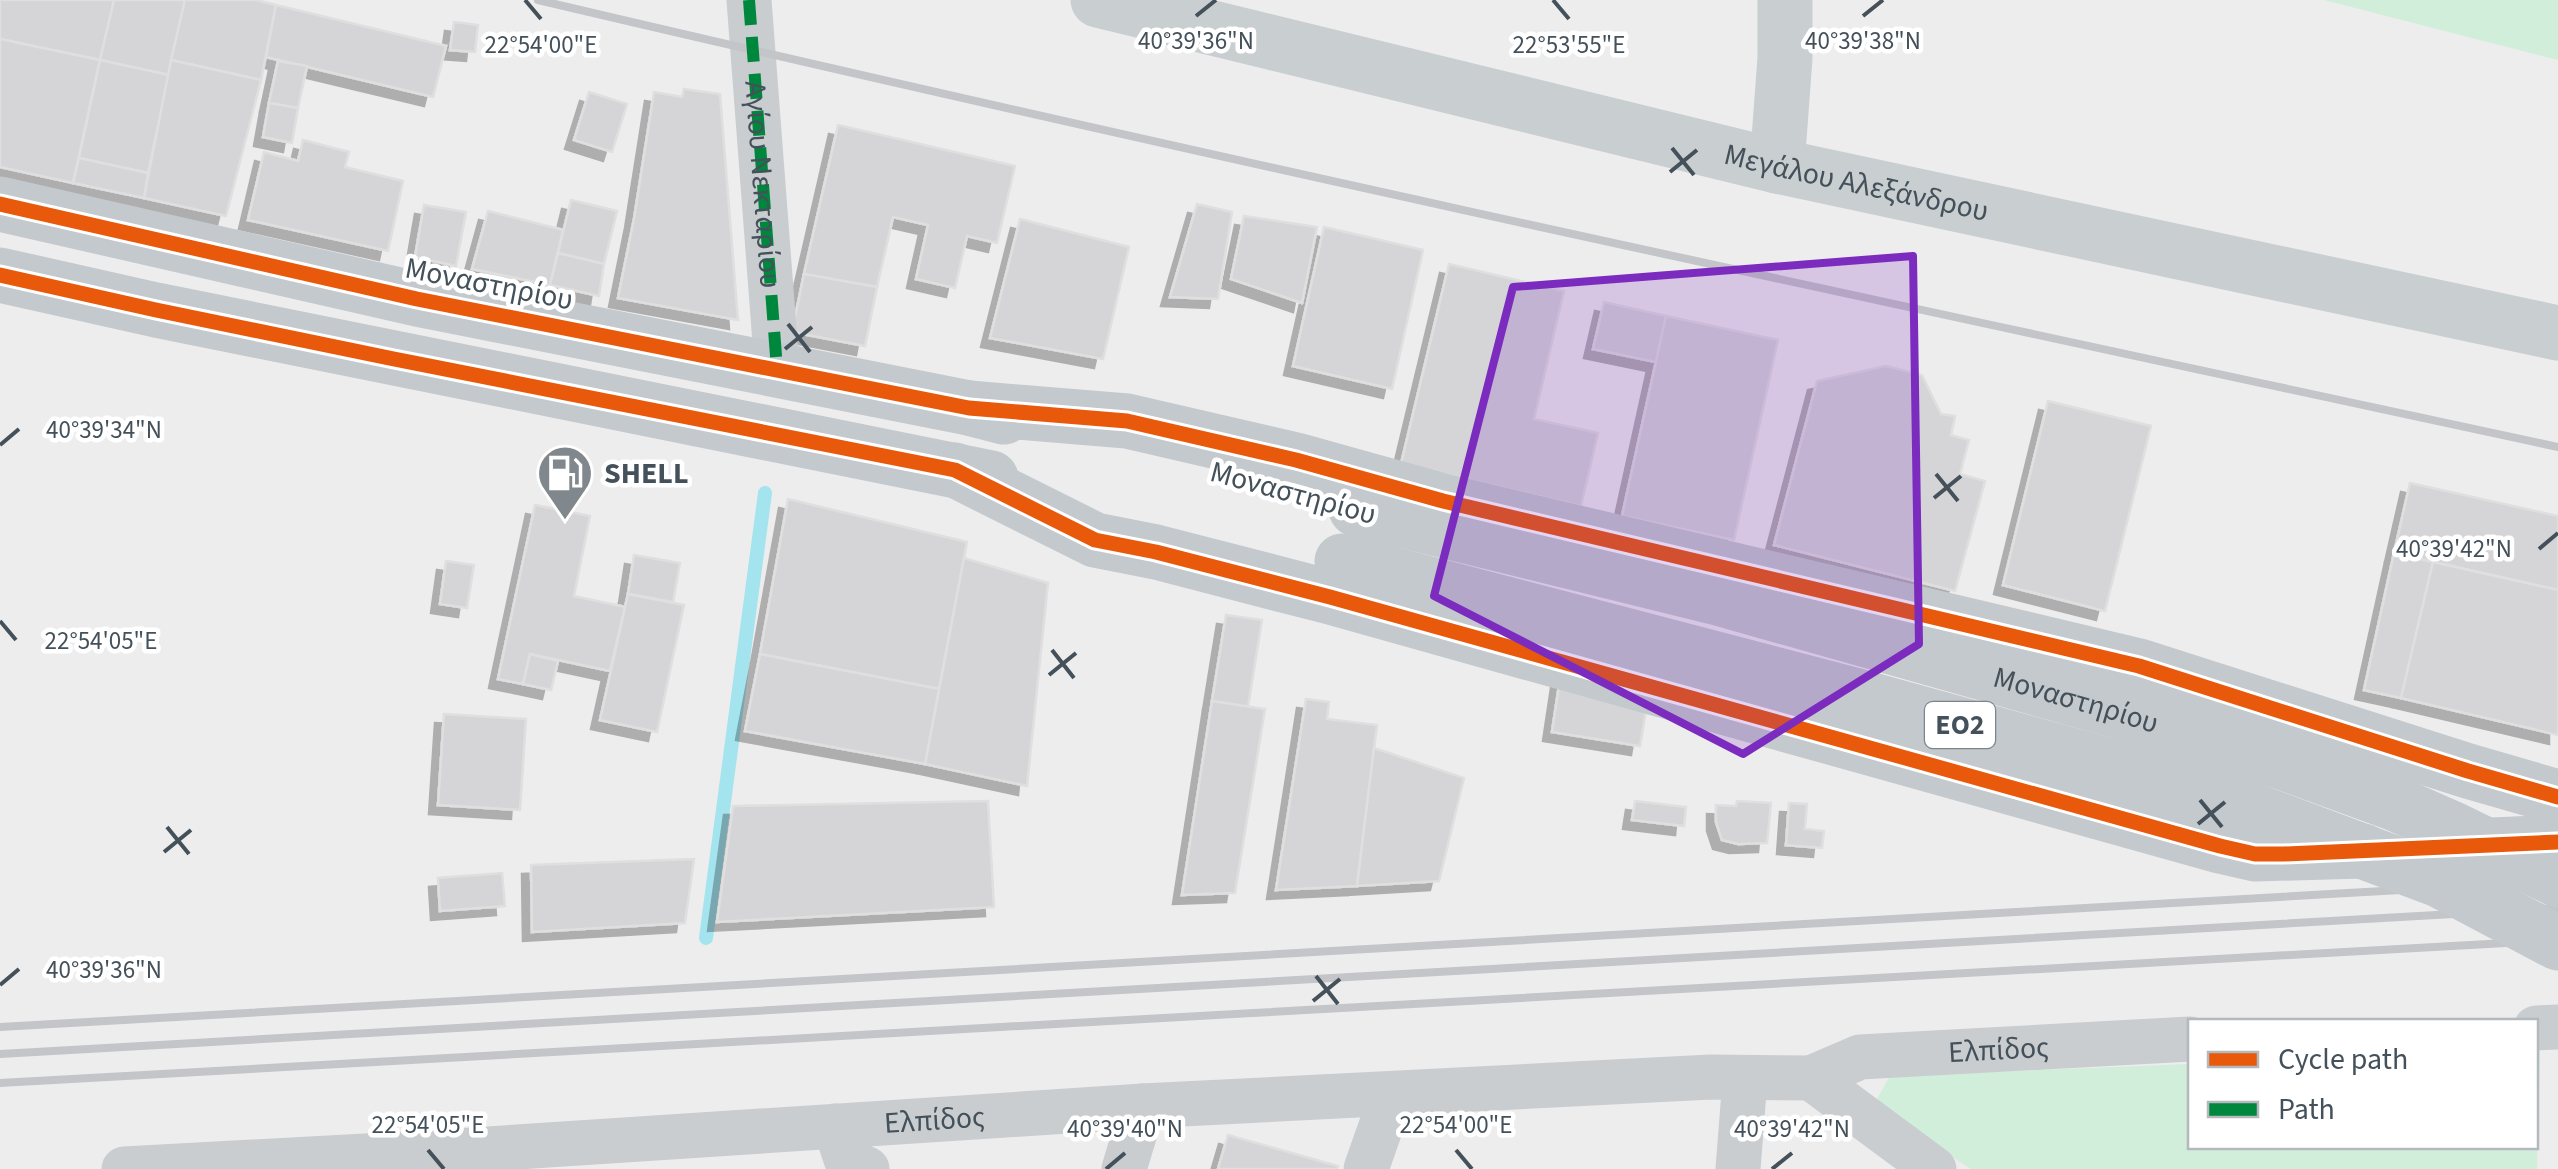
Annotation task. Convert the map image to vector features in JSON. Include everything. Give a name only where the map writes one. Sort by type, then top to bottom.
[{"type":"main road","name":"Μοναστηρίου","points":[[0,204],[418,299],[969,408],[1718,598],[2116,711],[2284,764],[2396,804],[2558,880]]},
{"type":"main road","name":"Μοναστηρίου","points":[[0,275],[413,363],[955,470],[1342,562],[1858,696],[2204,792],[2439,880],[2558,943]]},
{"type":"main road","points":[[969,408],[1128,420],[1444,501],[2138,666],[2558,797]]},
{"type":"main road","points":[[955,470],[1095,540],[1330,597],[2220,846],[2256,854],[2284,854],[2558,842]]},
{"type":"street","name":"Αγίου Νεκταρίου","points":[[748,0],[777,369]]},
{"type":"street","name":"Μεγάλου Αλεξάνδρου","points":[[1098,0],[1777,166],[2558,333]]},
{"type":"street","points":[[1777,166],[1785,0]]},
{"type":"street","name":"Ελπίδος","points":[[124,1169],[721,1150],[836,1126],[1712,1077],[1811,1078],[1860,1057],[2188,1039]]},
{"type":"street","points":[[1811,1078],[1934,1169]]},
{"type":"street","points":[[1738,1169],[1745,1079]]},
{"type":"street","points":[[1366,1169],[1392,1095]]},
{"type":"street","points":[[1124,1169],[1143,1106]]},
{"type":"street","points":[[836,1126],[846,1158],[867,1169]]},
{"type":"highlighted area","points":[[1913,256],[1919,644],[1743,754],[1434,596],[1513,287]]},
{"type":"green space","points":[[2324,0],[2558,0],[2558,60]]},
{"type":"green space","points":[[2538,1050],[2540,1050],[2538,1129]]},
{"type":"green space","points":[[2188,1064],[2188,1149],[2538,1149],[2537,1169],[1971,1169],[1873,1106],[1890,1076]]},
{"type":"building","points":[[0,0],[114,0],[100,60],[0,39]]},
{"type":"building","points":[[114,0],[185,0],[169,75],[100,60]]},
{"type":"building","points":[[185,0],[256,0],[276,5],[261,80],[171,60]]},
{"type":"building","points":[[276,5],[446,46],[433,97],[266,57]]},
{"type":"building","points":[[454,22],[478,25],[475,52],[450,50]]},
{"type":"building","points":[[0,39],[100,60],[73,183],[0,167]]},
{"type":"building","points":[[100,60],[169,75],[148,173],[79,158]]},
{"type":"building","points":[[171,60],[261,80],[226,216],[144,198]]},
{"type":"building","points":[[278,61],[307,66],[298,108],[269,103]]},
{"type":"building","points":[[684,89],[720,94],[738,320],[618,298],[654,92],[682,97]]},
{"type":"building","points":[[589,92],[627,104],[612,152],[574,140]]},
{"type":"building","points":[[269,103],[298,108],[292,143],[263,137]]},
{"type":"building","points":[[838,125],[1015,166],[997,243],[967,236],[955,288],[916,279],[928,225],[893,217],[877,287],[804,274]]},
{"type":"building","points":[[303,140],[349,152],[345,167],[403,181],[388,251],[248,220],[264,152],[298,161]]},
{"type":"building","points":[[79,158],[148,173],[144,198],[73,183]]},
{"type":"building","points":[[571,200],[617,211],[604,264],[558,253]]},
{"type":"building","points":[[1197,204],[1232,212],[1218,299],[1170,297]]},
{"type":"building","points":[[424,205],[466,212],[456,266],[415,257]]},
{"type":"building","points":[[488,211],[563,230],[550,285],[472,269]]},
{"type":"building","points":[[1244,216],[1317,227],[1302,303],[1231,279]]},
{"type":"building","points":[[1020,219],[1129,247],[1103,359],[990,338]]},
{"type":"building","points":[[1324,227],[1423,250],[1392,389],[1293,366]]},
{"type":"building","points":[[558,253],[604,264],[599,296],[550,285]]},
{"type":"building","points":[[1449,264],[1564,291],[1534,419],[1598,433],[1581,506],[1401,464]]},
{"type":"building","points":[[804,274],[877,287],[865,346],[792,332]]},
{"type":"building","points":[[1604,302],[1666,316],[1656,362],[1593,349]]},
{"type":"building","points":[[1666,316],[1778,340],[1734,540],[1622,516]]},
{"type":"building","points":[[1886,366],[1922,375],[1941,414],[1955,416],[1951,435],[1969,440],[1960,474],[1985,481],[1955,591],[1774,545],[1817,381]]},
{"type":"building","points":[[2048,401],[2151,426],[2105,611],[2003,585]]},
{"type":"building","points":[[2410,483],[2558,516],[2558,590],[2394,553]]},
{"type":"building","points":[[788,499],[967,542],[939,689],[760,654]]},
{"type":"building","points":[[535,505],[590,516],[574,596],[625,607],[610,671],[530,654],[523,684],[498,679]]},
{"type":"building","points":[[2394,553],[2433,562],[2401,698],[2364,690]]},
{"type":"building","points":[[634,555],[680,563],[673,602],[628,594]]},
{"type":"building","points":[[964,558],[1048,583],[1027,786],[925,764]]},
{"type":"building","points":[[446,561],[474,565],[467,608],[440,604]]},
{"type":"building","points":[[2433,562],[2558,590],[2558,735],[2401,698]]},
{"type":"building","points":[[628,594],[684,605],[657,732],[600,720]]},
{"type":"building","points":[[1226,615],[1262,620],[1248,707],[1212,701]]},
{"type":"building","points":[[530,654],[558,661],[551,690],[523,684]]},
{"type":"building","points":[[760,654],[939,689],[925,764],[745,731]]},
{"type":"building","points":[[1560,679],[1649,693],[1640,746],[1552,732]]},
{"type":"building","points":[[1306,699],[1329,702],[1327,719],[1377,725],[1357,886],[1276,890]]},
{"type":"building","points":[[1212,701],[1265,709],[1235,893],[1182,895]]},
{"type":"building","points":[[444,714],[526,719],[520,810],[438,805]]},
{"type":"building","points":[[1374,748],[1464,778],[1439,881],[1357,886]]},
{"type":"building","points":[[988,801],[994,907],[717,922],[733,806]]},
{"type":"building","points":[[1635,801],[1686,807],[1684,826],[1632,820]]},
{"type":"building","points":[[1737,801],[1771,803],[1767,843],[1722,840],[1716,805],[1736,806]]},
{"type":"building","points":[[1789,803],[1807,804],[1805,829],[1824,831],[1822,848],[1786,845]]},
{"type":"building","points":[[694,859],[685,923],[532,932],[531,865]]},
{"type":"building","points":[[502,873],[505,906],[440,911],[438,878]]},
{"type":"building","points":[[1228,1135],[1338,1166],[1218,1169]]},
{"type":"waterway","points":[[706,938],[765,493]]},
{"type":"railway","points":[[538,0],[1294,173],[2558,447]]},
{"type":"railway","points":[[0,1027],[2558,881]]},
{"type":"railway","points":[[0,1054],[2558,908]]},
{"type":"railway","points":[[0,1083],[2558,940]]},
{"type":"marked path","points":[[749,0],[777,369]]},
{"type":"cycle path","points":[[0,204],[417,299],[969,408],[1127,421],[1296,460],[1443,501],[2139,666],[2558,797]]},
{"type":"cycle path","points":[[0,275],[394,359],[955,470],[1095,540],[1330,597],[2255,854],[2558,842]]},
{"type":"place","name":"SHELL","points":[[565,522]]}]
